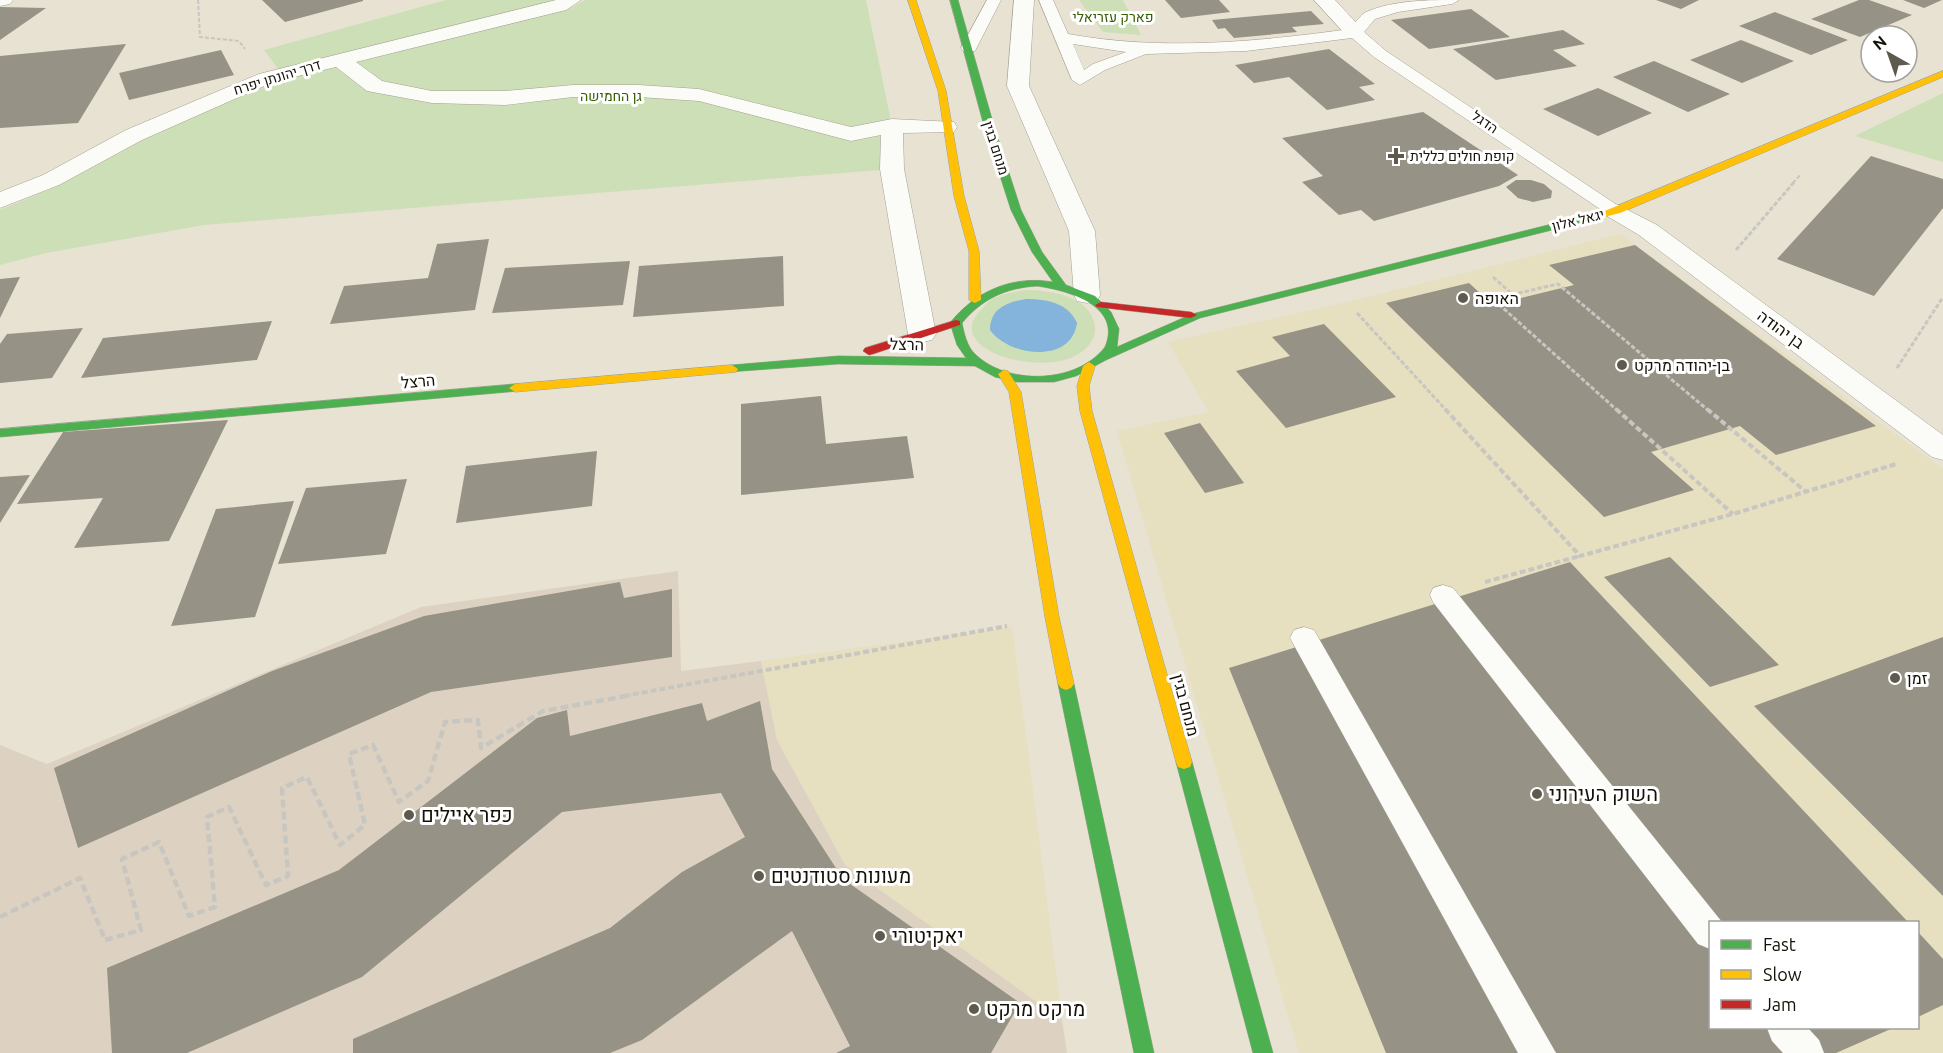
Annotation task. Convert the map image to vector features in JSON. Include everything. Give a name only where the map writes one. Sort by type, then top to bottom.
[{"type":"main road","points":[[912,0],[942,91],[946,127],[959,196],[974,251],[975,300]]},
{"type":"main road","name":"מנחם בגין","points":[[954,0],[989,126],[1016,210],[1037,252],[1062,287]]},
{"type":"main road","name":"יגאל אלון","points":[[1103,357],[1196,316],[1616,210],[1943,74]]},
{"type":"main road","points":[[1037,283],[1062,287],[1094,300],[1112,320],[1115,333],[1112,345],[1103,357],[1089,366],[1078,372],[1053,378],[1028,378],[1004,374],[976,362],[961,342],[956,323],[975,300],[990,291],[1013,285],[1037,283]]},
{"type":"main road","name":"יגאל אלון","points":[[1094,300],[1196,316]]},
{"type":"main road","name":"הרצל","points":[[838,360],[956,323]]},
{"type":"main road","name":"הרצל","points":[[0,433],[838,360],[976,362]]},
{"type":"main road","name":"מנחם בגין","points":[[1089,366],[1083,386],[1086,411],[1160,669],[1263,1053]]},
{"type":"main road","points":[[1004,374],[1015,392],[1052,617],[1144,1053]]},
{"type":"street","name":"דרך יהונתן יפרח","points":[[0,201],[51,180],[134,135],[266,78],[559,6],[571,0]]},
{"type":"street","points":[[1024,0],[1018,86],[1082,231],[1094,300]]},
{"type":"street","points":[[1324,0],[1355,33]]},
{"type":"street","points":[[338,59],[375,86],[432,97],[505,98],[573,91],[639,91],[699,95],[851,134],[892,126],[946,127]]},
{"type":"street","points":[[892,126],[892,169],[922,334]]},
{"type":"street","name":"בן יהודה","points":[[1616,210],[1648,230],[1943,450]]},
{"type":"lane","points":[[969,48],[994,0]]},
{"type":"lane","points":[[1046,0],[1080,80],[1121,57],[1147,51]]},
{"type":"lane","points":[[1064,39],[1147,51],[1208,50],[1355,33],[1370,16],[1396,8],[1452,0]]},
{"type":"lane","name":"הדגל","points":[[1355,33],[1380,54],[1616,210]]},
{"type":"lane","points":[[1443,595],[1709,932]]},
{"type":"lane","points":[[1304,638],[1538,1053]]},
{"type":"lane","points":[[1786,1029],[1806,1053]]},
{"type":"path","points":[[198,0],[200,37],[239,41],[266,78]]},
{"type":"path","points":[[1712,278],[1803,172]]},
{"type":"path","points":[[1366,273],[1347,302],[1580,556]]},
{"type":"path","points":[[1496,280],[1512,295]]},
{"type":"path","points":[[1733,514],[1493,299],[1558,284],[1806,491]]},
{"type":"path","points":[[1877,399],[1943,297]]},
{"type":"path","points":[[1483,582],[1733,514],[1943,450]]},
{"type":"path","points":[[0,917],[80,878],[105,940],[141,930],[122,859],[159,842],[189,916],[215,907],[207,818],[229,807],[266,885],[277,881],[288,876],[282,788],[307,777],[340,845],[365,825],[349,754],[373,745],[399,802],[428,781],[445,722],[478,720],[481,748],[543,711],[1052,617]]},
{"type":"shaded area","points":[[1620,234],[1943,469],[1943,1053],[1299,1053],[1117,431],[1209,412],[1168,342],[1347,302]]},
{"type":"shaded area","name":"כפר איילים","points":[[678,571],[681,671],[761,661],[777,740],[845,865],[1062,1020],[1067,1053],[0,1053],[0,745],[47,764],[421,607]]},
{"type":"shaded area","points":[[1012,627],[1062,1020],[845,865],[777,740],[761,661]]},
{"type":"green space","points":[[446,0],[558,0],[279,70],[264,50]]},
{"type":"green space","name":"גן החמישה","points":[[585,0],[866,0],[892,126],[892,169],[204,225],[46,253],[0,265],[0,210],[55,187],[127,146],[265,83],[567,10]]},
{"type":"green space","name":"פארק עזריאלי","points":[[1079,0],[1123,0],[1141,35],[1103,32]]},
{"type":"green space","points":[[1943,93],[1943,162],[1855,136]]},
{"type":"green space","points":[[1025,290],[1046,291],[1068,297],[1086,308],[1095,327],[1089,345],[1080,353],[1063,360],[1043,363],[1001,356],[985,348],[974,337],[972,324],[981,310],[994,298]]},
{"type":"water","points":[[1026,299],[1056,304],[1073,316],[1077,323],[1072,336],[1063,345],[1052,351],[1024,350],[1010,346],[990,330],[993,316],[1001,307]]},
{"type":"building","points":[[262,0],[363,0],[363,1],[285,22]]},
{"type":"building","points":[[1165,0],[1219,0],[1230,12],[1181,18]]},
{"type":"building","points":[[1656,0],[1699,0],[1681,9]]},
{"type":"building","points":[[1859,0],[1869,0],[1912,15],[1891,24],[1859,24],[1859,37],[1811,19]]},
{"type":"building","points":[[1903,0],[1942,0],[1924,8]]},
{"type":"building","points":[[0,7],[46,8],[0,40]]},
{"type":"building","points":[[1471,9],[1510,37],[1429,49],[1391,20]]},
{"type":"building","points":[[1311,11],[1324,24],[1292,27],[1297,32],[1234,38],[1225,28],[1218,29],[1212,20]]},
{"type":"building","points":[[1775,12],[1848,40],[1811,55],[1739,26]]},
{"type":"building","points":[[1563,30],[1585,44],[1553,50],[1577,66],[1496,80],[1453,49]]},
{"type":"building","points":[[1741,40],[1794,61],[1742,83],[1690,60]]},
{"type":"building","points":[[126,44],[78,123],[0,128],[0,56]]},
{"type":"building","points":[[1329,49],[1375,84],[1359,87],[1375,100],[1327,110],[1289,77],[1254,83],[1235,65]]},
{"type":"building","points":[[221,50],[234,75],[129,100],[119,73]]},
{"type":"building","points":[[1654,61],[1730,94],[1688,112],[1613,77]]},
{"type":"building","points":[[1598,88],[1652,113],[1598,136],[1543,109]]},
{"type":"building","name":"קופת חולים כללית","points":[[1423,112],[1518,175],[1499,186],[1374,221],[1361,210],[1339,215],[1302,182],[1323,176],[1282,138]]},
{"type":"building","points":[[1871,156],[1943,179],[1943,208],[1874,296],[1777,259]]},
{"type":"building","points":[[1516,180],[1531,180],[1544,184],[1552,191],[1551,198],[1533,202],[1518,198],[1506,187]]},
{"type":"building","points":[[489,239],[475,310],[330,324],[344,286],[428,278],[437,244]]},
{"type":"building","name":"בן-יהודה מרקט","points":[[1635,245],[1876,426],[1776,455],[1740,426],[1651,452],[1694,490],[1604,517],[1386,303],[1469,283],[1493,305],[1574,285],[1549,265]]},
{"type":"building","points":[[783,256],[784,306],[633,317],[639,266]]},
{"type":"building","points":[[630,261],[623,305],[492,313],[505,268]]},
{"type":"building","points":[[20,277],[0,318],[0,279]]},
{"type":"building","points":[[272,321],[257,360],[81,378],[103,338]]},
{"type":"building","points":[[1324,324],[1396,397],[1286,428],[1236,371],[1290,356],[1272,337]]},
{"type":"building","points":[[83,328],[52,378],[0,383],[0,344],[7,334]]},
{"type":"building","points":[[821,396],[826,444],[907,436],[914,478],[741,495],[741,404]]},
{"type":"building","points":[[228,420],[169,541],[74,548],[103,498],[17,504],[63,432]]},
{"type":"building","points":[[1200,423],[1244,483],[1205,493],[1164,433]]},
{"type":"building","points":[[597,451],[592,506],[456,523],[466,466]]},
{"type":"building","points":[[30,475],[0,523],[0,477]]},
{"type":"building","points":[[407,479],[386,554],[278,564],[306,488]]},
{"type":"building","points":[[294,501],[255,617],[171,626],[216,509]]},
{"type":"building","points":[[1670,557],[1779,665],[1710,687],[1604,577]]},
{"type":"building","name":"השוק העירוני","points":[[1570,562],[1907,921],[1709,921],[1709,1029],[1891,1029],[1836,1053],[1386,1053],[1229,668]]},
{"type":"building","points":[[620,582],[624,598],[672,589],[672,657],[431,692],[78,848],[54,768],[272,671],[424,616]]},
{"type":"building","points":[[1943,637],[1943,896],[1754,706]]},
{"type":"building","name":"מעונות סטודנטים","points":[[760,701],[772,769],[843,879],[1020,1003],[991,1053],[836,1053],[850,1046],[792,931],[642,1040],[610,1053],[353,1053],[353,1039],[610,928],[682,872],[745,837],[721,793],[562,812],[362,977],[187,1053],[112,1053],[107,968],[339,870],[537,718],[567,710],[570,736],[702,703],[707,721]]},
{"type":"building","points":[[1919,933],[1943,959],[1943,1005],[1919,1017]]},
{"type":"traffic: fast","points":[[954,0],[989,126],[1016,210],[1037,252],[1062,287]]},
{"type":"traffic: fast","points":[[1103,357],[1196,316],[1600,215]]},
{"type":"traffic: fast","points":[[1037,283],[1082,294],[1100,306],[1107,314],[1113,329],[1114,338],[1108,350],[1088,366],[1054,378],[1017,379],[984,367],[965,349],[956,323],[973,305],[992,293],[1013,286],[1037,283]]},
{"type":"traffic: fast","points":[[732,369],[838,360],[976,362]]},
{"type":"traffic: fast","points":[[0,433],[515,388]]},
{"type":"traffic: fast","points":[[1066,684],[1144,1053]]},
{"type":"traffic: fast","points":[[1184,762],[1263,1053]]},
{"type":"traffic: slow","points":[[912,0],[942,91],[959,196],[974,251],[975,300]]},
{"type":"traffic: slow","points":[[1600,215],[1616,211],[1943,74]]},
{"type":"traffic: slow","points":[[1089,366],[1083,386],[1086,411],[1184,762]]},
{"type":"traffic: slow","points":[[515,388],[732,369]]},
{"type":"traffic: slow","points":[[1004,374],[1015,392],[1052,617],[1066,684]]},
{"type":"traffic: jam","points":[[1101,305],[1191,315]]},
{"type":"traffic: jam","points":[[869,351],[956,323]]},
{"type":"place","name":"קופת חולים כללית","points":[[1396,156]]},
{"type":"place","name":"האופה","points":[[1463,298]]},
{"type":"place","name":"בן-יהודה מרקט","points":[[1622,365]]},
{"type":"place","name":"זמן","points":[[1895,678]]},
{"type":"place","name":"השוק העירוני","points":[[1537,794]]},
{"type":"place","name":"כפר איילים","points":[[409,815]]},
{"type":"place","name":"מעונות סטודנטים","points":[[759,876]]},
{"type":"place","name":"יאקיטורי","points":[[880,936]]},
{"type":"place","name":"מרקט מרקט","points":[[974,1009]]}]
